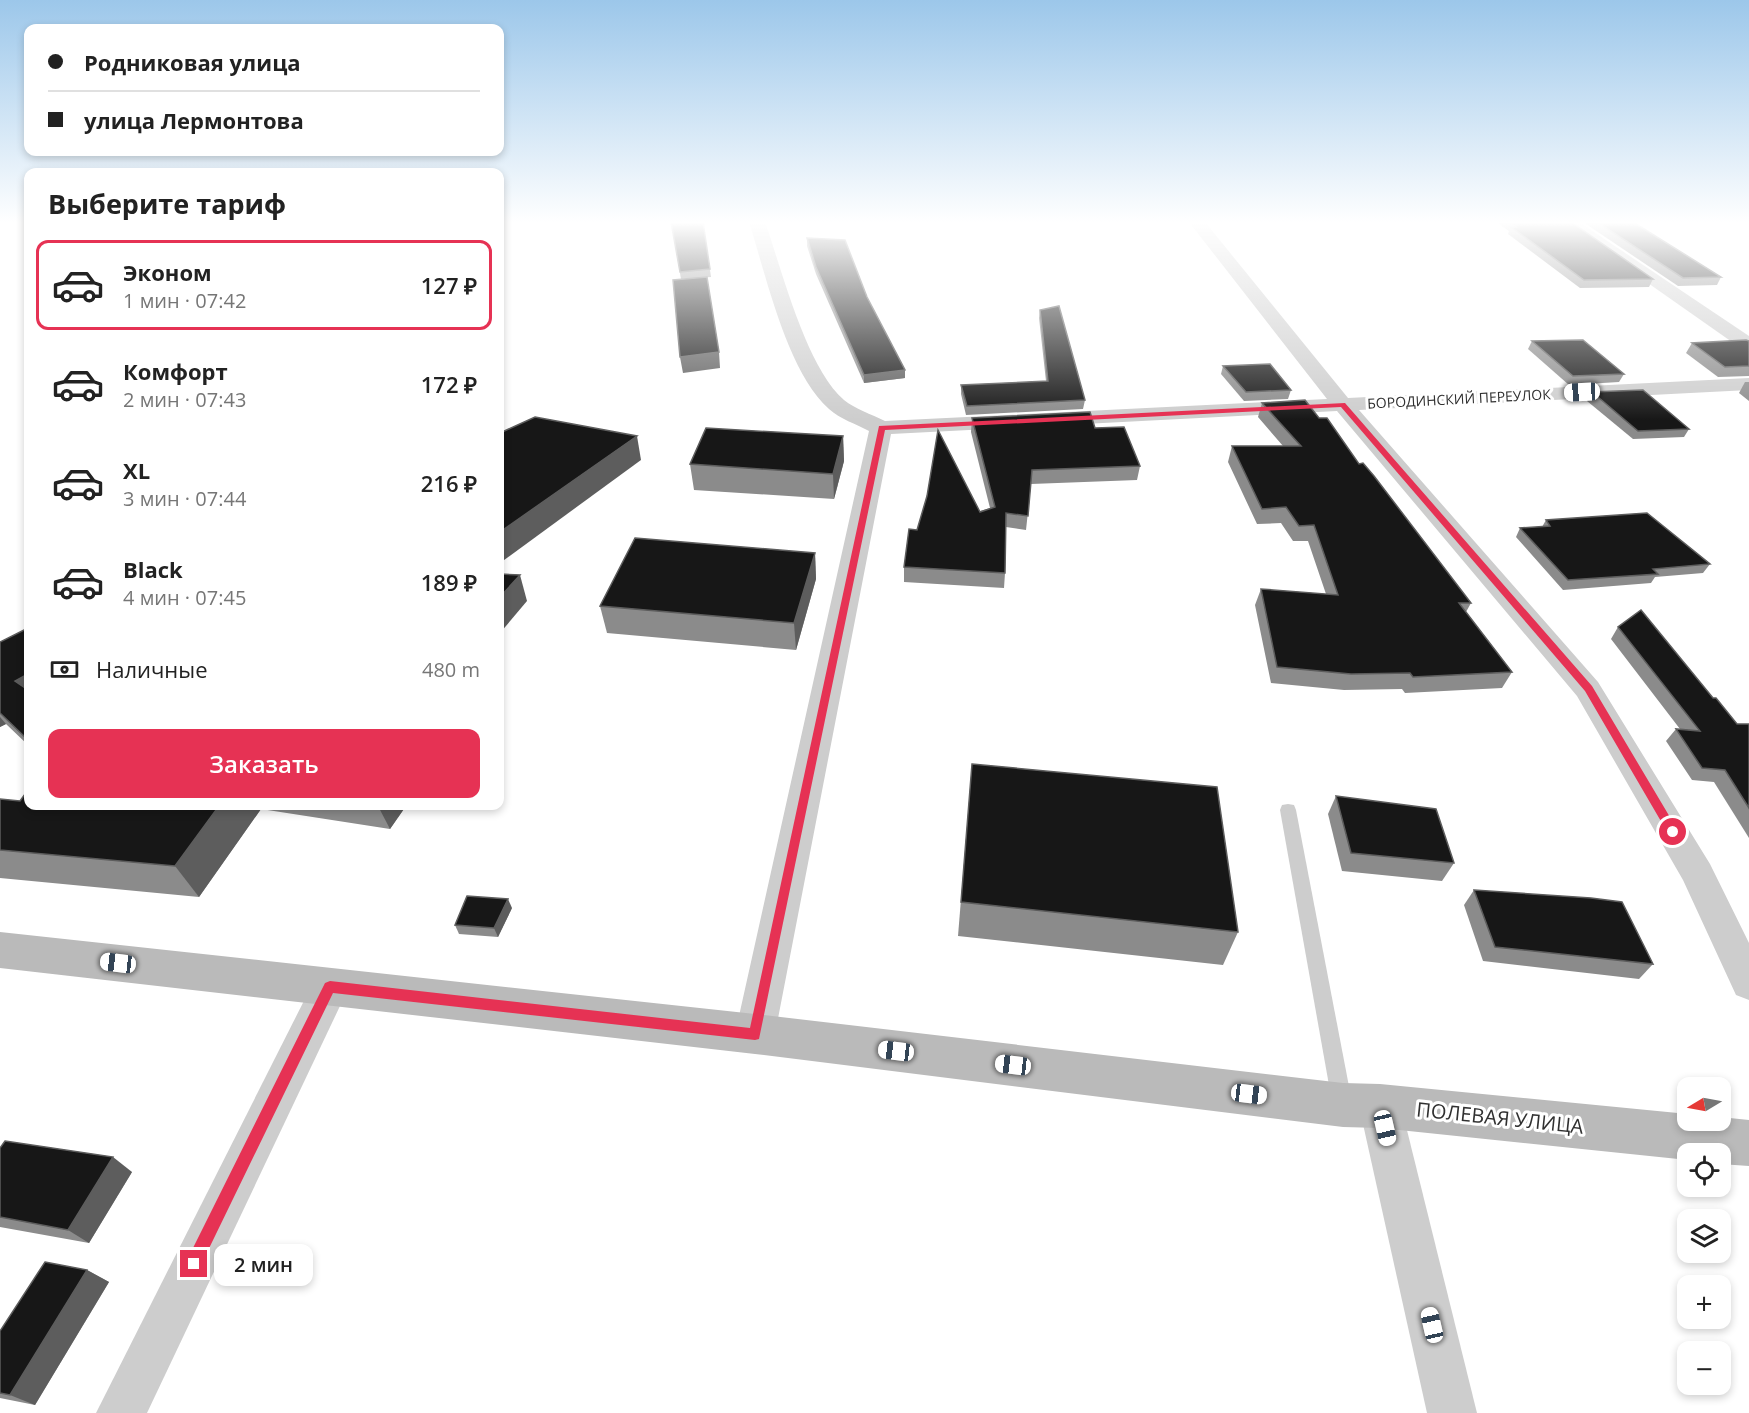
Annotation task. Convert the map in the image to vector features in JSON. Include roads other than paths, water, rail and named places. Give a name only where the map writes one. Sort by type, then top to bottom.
[{"type":"street","points":[[755,1034],[881,428],[836,404],[818,381],[803,354],[780,288]]},
{"type":"street","points":[[1250,288],[1343,405],[1588,688],[1698,873],[1749,983]]},
{"type":"street","points":[[1665,288],[1749,345]]},
{"type":"street","name":"БОРОДИНСКИЙ ПЕРЕУЛОК","points":[[881,428],[1749,384]]},
{"type":"street","name":"ПОЛЕВАЯ УЛИЦА","points":[[0,950],[755,1034],[1361,1105],[1749,1143]]},
{"type":"street","points":[[121,1413],[330,987]]},
{"type":"street","points":[[1361,1105],[1452,1413]]},
{"type":"lane","points":[[1288,810],[1361,1105]]}]
